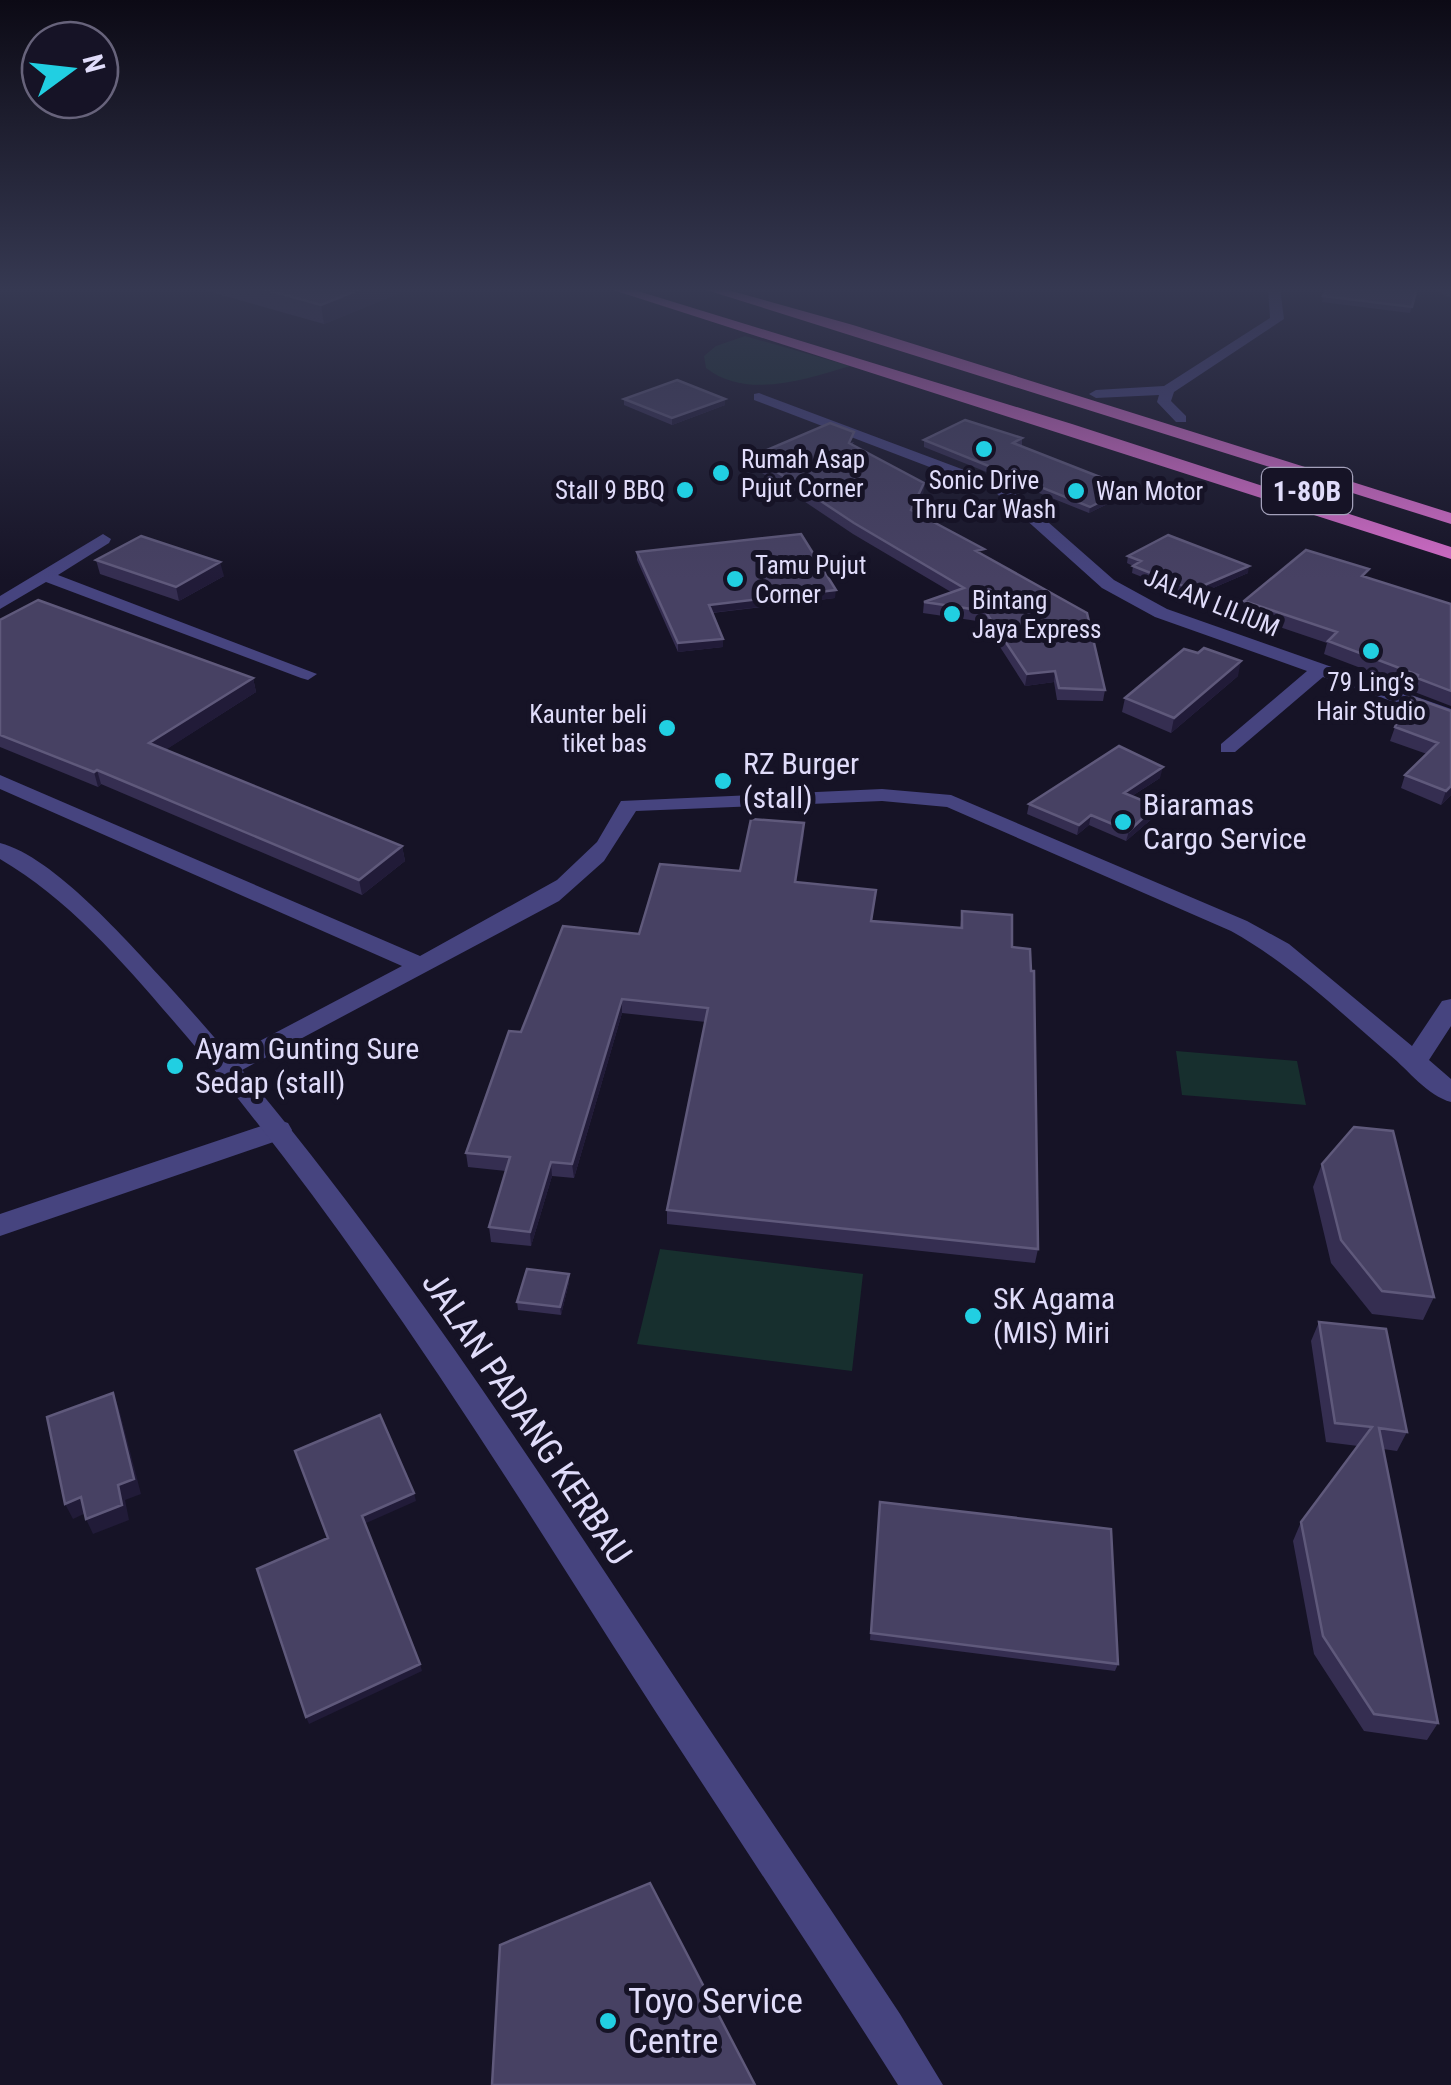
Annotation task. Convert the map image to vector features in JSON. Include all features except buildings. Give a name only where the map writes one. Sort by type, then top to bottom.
[{"type":"highway","points":[[930,385],[1449,546]]},
{"type":"highway","name":"1-80B","points":[[1004,385],[1172,432],[1449,546]]},
{"type":"highway","points":[[1027,385],[1451,519]]},
{"type":"highway","points":[[1066,385],[1096,394],[1172,432],[1451,500]]},
{"type":"street","points":[[1096,394],[1167,390],[1174,385]]},
{"type":"street","points":[[1167,390],[1164,402],[1172,432]]},
{"type":"street","name":"JALAN LILIUM","points":[[759,397],[1001,489],[1108,584],[1161,614],[1451,716]]},
{"type":"street","points":[[0,604],[103,539]]},
{"type":"street","points":[[45,576],[308,674]]},
{"type":"street","points":[[1228,748],[1318,671]]},
{"type":"street","points":[[0,781],[423,966]]},
{"type":"street","points":[[229,1068],[551,896],[611,843],[628,805],[915,796],[950,801],[984,814],[1239,926],[1281,949],[1451,1092]]},
{"type":"street","name":"JALAN PADANG KERBAU","points":[[0,850],[50,884],[97,928],[229,1068],[280,1130],[564,1534],[922,2085]]},
{"type":"street","points":[[1414,1063],[1451,1007]]},
{"type":"street","points":[[0,1224],[280,1130]]},
{"type":"green space","points":[[1176,1051],[1297,1061],[1306,1105],[1182,1095]]},
{"type":"green space","points":[[660,1249],[863,1274],[852,1371],[637,1344]]},
{"type":"place","name":"Sonic Drive Thru Car Wash","points":[[984,449]]},
{"type":"place","name":"Rumah Asap Pujut Corner","points":[[721,473]]},
{"type":"place","name":"Stall 9 BBQ","points":[[685,490]]},
{"type":"place","name":"Wan Motor","points":[[1076,491]]},
{"type":"place","name":"Tamu Pujut Corner","points":[[735,579]]},
{"type":"place","name":"Bintang Jaya Express","points":[[952,614]]},
{"type":"place","name":"79 Ling’s Hair Studio","points":[[1371,651]]},
{"type":"place","name":"Kaunter beli tiket bas","points":[[667,728]]},
{"type":"place","name":"RZ Burger (stall)","points":[[723,781]]},
{"type":"place","name":"Biaramas Cargo Service","points":[[1123,822]]},
{"type":"place","name":"Ayam Gunting Sure Sedap (stall)","points":[[175,1066]]},
{"type":"place","name":"SK Agama (MIS) Miri","points":[[973,1316]]},
{"type":"place","name":"Toyo Service Centre","points":[[608,2021]]}]
